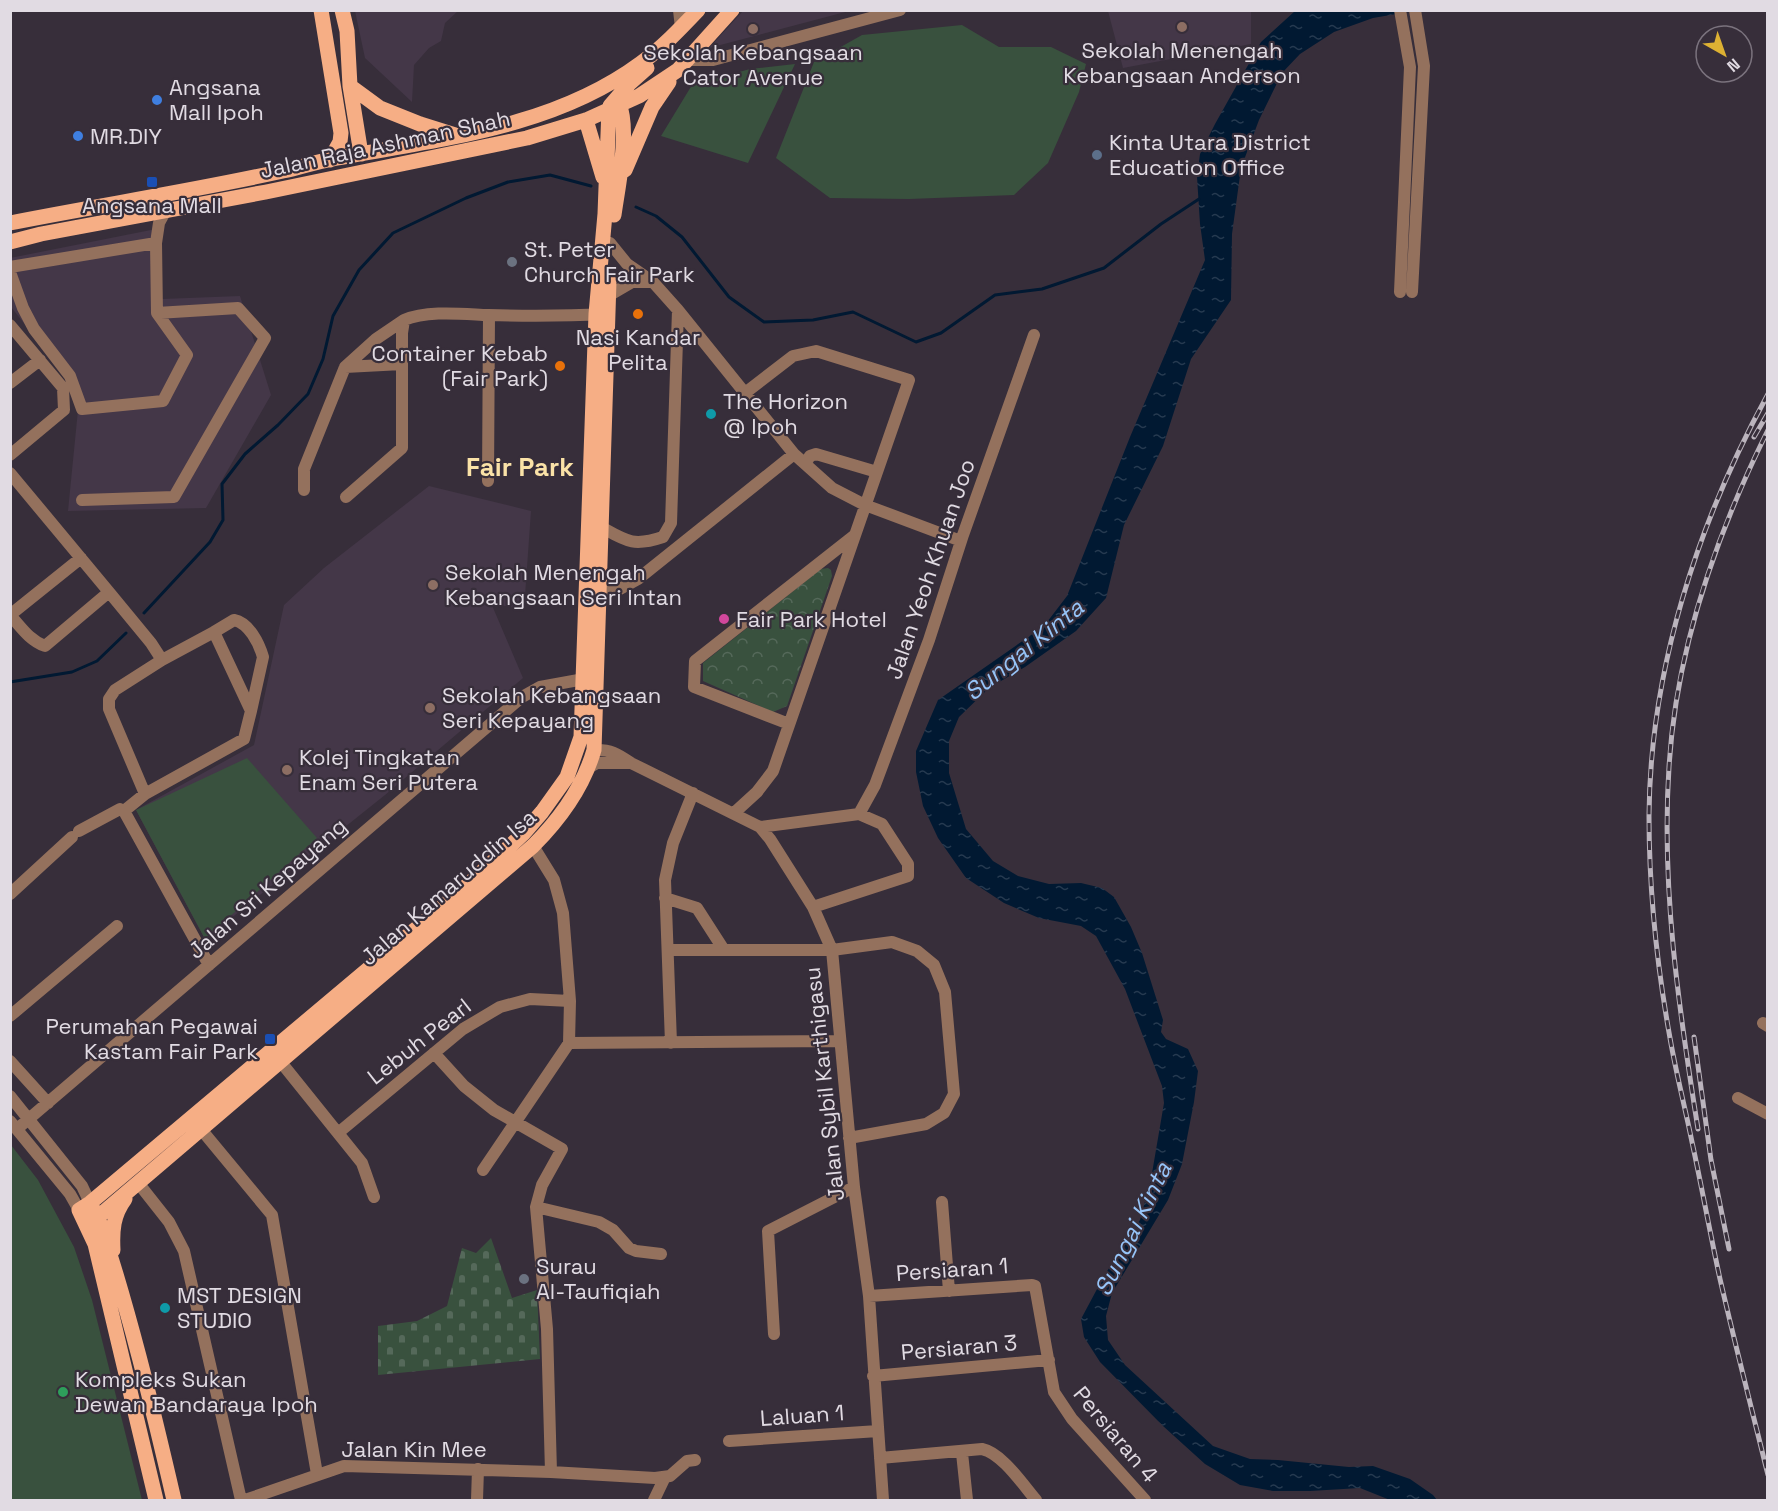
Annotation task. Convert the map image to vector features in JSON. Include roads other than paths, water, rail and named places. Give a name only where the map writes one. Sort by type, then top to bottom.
[{"type":"main road","points":[[321,10],[341,133],[340,142],[330,159]]},
{"type":"main road","points":[[266,192],[291,177],[347,164],[361,154],[350,86],[347,31],[342,10]]},
{"type":"main road","name":"Jalan Raja Ashman Shah","points":[[18,221],[283,171],[330,159],[481,132],[529,118],[573,101],[640,64],[668,42],[698,10]]},
{"type":"main road","name":"Jalan Raja Ashman Shah","points":[[10,242],[527,138],[586,120],[614,104],[652,88],[683,65],[732,10]]},
{"type":"main road","points":[[481,132],[514,128],[579,109],[596,100],[614,104],[655,60],[668,42]]},
{"type":"main road","points":[[612,190],[652,107],[683,65]]},
{"type":"main road","points":[[350,86],[380,108],[420,124],[457,135]]},
{"type":"main road","name":"Jalan Kamaruddin Isa","points":[[88,1213],[150,1171],[533,846],[554,825],[576,793],[588,768],[594,750],[590,678],[602,314],[612,190],[623,139],[622,118],[614,104]]},
{"type":"main road","points":[[586,120],[612,190]]},
{"type":"main road","name":"Jalan Kamaruddin Isa","points":[[88,1213],[461,891],[523,834],[567,777],[581,737],[599,591],[602,314],[608,296],[612,190]]},
{"type":"main road","points":[[18,221],[28,229],[41,234]]},
{"type":"main road","points":[[567,777],[576,773],[584,755],[594,750]]},
{"type":"main road","points":[[533,846],[542,812]]},
{"type":"main road","points":[[150,1171],[122,1203],[113,1221],[112,1239],[117,1276],[147,1384],[174,1500]]},
{"type":"main road","points":[[88,1213],[117,1276]]},
{"type":"main road","points":[[88,1213],[156,1500]]},
{"type":"main road","points":[[139,1427],[142,1400],[147,1384]]},
{"type":"main road","points":[[150,1476],[156,1478],[164,1500]]},
{"type":"street","points":[[679,10],[681,28]]},
{"type":"street","points":[[683,65],[713,60],[900,10]]},
{"type":"street","points":[[1400,10],[1410,67],[1406,292],[1424,66],[1415,10]]},
{"type":"street","points":[[10,272],[34,330],[70,376],[82,409],[163,401],[187,355],[157,313],[156,243],[159,224],[165,212]]},
{"type":"street","points":[[10,267],[156,243]]},
{"type":"street","points":[[610,243],[627,264],[653,282],[794,454],[832,488],[865,505],[961,541]]},
{"type":"street","points":[[608,296],[632,282],[653,282]]},
{"type":"street","points":[[82,500],[174,497],[265,338],[238,308],[157,313]]},
{"type":"street","points":[[601,527],[626,541],[644,543],[663,537],[670,523],[678,310]]},
{"type":"street","points":[[304,490],[304,469],[345,367],[376,339],[404,320],[413,316],[462,314],[602,314]]},
{"type":"street","points":[[488,481],[489,315]]},
{"type":"street","points":[[346,497],[402,448],[404,320]]},
{"type":"street","points":[[10,325],[63,388],[64,410],[10,455]]},
{"type":"street","name":"Jalan Yeoh Khuan Joo","points":[[859,814],[875,785],[929,640],[961,541],[1034,335]]},
{"type":"street","points":[[734,813],[757,792],[773,771],[909,380],[816,351],[793,356],[745,393]]},
{"type":"street","points":[[10,383],[40,360]]},
{"type":"street","points":[[345,367],[402,364]]},
{"type":"street","points":[[599,591],[618,590],[638,579],[794,454]]},
{"type":"street","points":[[805,464],[810,456],[816,454],[877,472]]},
{"type":"street","points":[[12,477],[110,592],[162,660]]},
{"type":"street","points":[[789,724],[694,687],[695,661],[855,535]]},
{"type":"street","points":[[81,558],[10,615],[36,643],[45,646],[110,592]]},
{"type":"street","points":[[124,811],[145,794],[244,739],[263,657],[247,627],[240,621],[234,620],[162,660],[115,690],[109,699],[109,709],[145,794]]},
{"type":"street","points":[[214,632],[251,711]]},
{"type":"street","name":"Jalan Sri Kepayang","points":[[14,1125],[30,1118],[48,1103],[522,697],[540,687],[590,678]]},
{"type":"street","name":"Jalan Sybil Karthigasu","points":[[594,750],[607,749],[760,827],[770,838],[813,907],[832,950],[854,1187],[869,1296],[883,1500]]},
{"type":"street","name":"Jalan Sybil Karthigasu","points":[[588,768],[597,763],[631,763]]},
{"type":"street","points":[[671,1043],[664,880],[673,843],[693,793]]},
{"type":"street","points":[[10,894],[75,834],[120,809],[124,811],[209,965]]},
{"type":"street","points":[[760,827],[859,814],[882,825],[908,864],[908,876],[813,907]]},
{"type":"street","points":[[483,1170],[569,1043],[570,1000],[563,913],[554,880],[533,846]]},
{"type":"street","points":[[665,898],[697,908],[724,950]]},
{"type":"street","points":[[10,1016],[117,926]]},
{"type":"street","points":[[668,950],[832,950],[892,942],[917,951],[934,965],[945,992],[954,1094],[944,1113],[926,1124],[849,1138]]},
{"type":"street","name":"Lebuh Pearl","points":[[338,1133],[463,1029],[500,1007],[530,999],[570,1000]]},
{"type":"street","points":[[569,1043],[840,1041]]},
{"type":"street","points":[[434,1053],[464,1086],[494,1110],[562,1149],[542,1185],[536,1207],[547,1329],[551,1472]]},
{"type":"street","points":[[10,1061],[48,1103]]},
{"type":"street","points":[[280,1061],[362,1162],[374,1197]]},
{"type":"street","points":[[10,1096],[30,1118],[82,1186],[88,1213]]},
{"type":"street","points":[[1738,1098],[1767,1114]]},
{"type":"street","points":[[14,1125],[88,1213]]},
{"type":"street","points":[[200,1128],[272,1215],[317,1474]]},
{"type":"street","points":[[139,1184],[168,1222],[184,1251],[241,1500]]},
{"type":"street","points":[[774,1334],[768,1231],[854,1187]]},
{"type":"street","points":[[942,1202],[949,1291]]},
{"type":"street","points":[[536,1207],[599,1222],[613,1230],[629,1248],[661,1254]]},
{"type":"street","name":"Persiaran 1","points":[[869,1296],[1032,1285],[1036,1289]]},
{"type":"street","name":"Persiaran 4","points":[[1036,1289],[1053,1392],[1113,1467],[1145,1500]]},
{"type":"street","name":"Persiaran 3","points":[[873,1376],[1049,1360]]},
{"type":"street","name":"Laluan 1","points":[[729,1441],[878,1431]]},
{"type":"street","points":[[880,1458],[982,1449],[991,1451],[1036,1500]]},
{"type":"street","points":[[962,1452],[967,1500]]},
{"type":"street","points":[[654,1500],[665,1477],[670,1476],[687,1461],[694,1460]]},
{"type":"street","name":"Jalan Kin Mee","points":[[245,1500],[344,1466],[665,1477]]},
{"type":"street","points":[[477,1500],[478,1469]]},
{"type":"water","name":"Sungai Kinta","points":[[1295,11],[1414,11],[1373,18],[1334,32],[1300,54],[1282,73],[1259,120],[1241,168],[1232,234],[1231,300],[1191,359],[1163,446],[1124,525],[1106,598],[1076,631],[1025,667],[989,688],[959,717],[949,741],[949,773],[966,829],[993,861],[1018,876],[1049,884],[1081,883],[1102,888],[1114,897],[1142,953],[1163,1020],[1161,1032],[1166,1039],[1188,1049],[1198,1071],[1182,1164],[1168,1200],[1112,1293],[1106,1316],[1108,1340],[1125,1365],[1213,1446],[1250,1459],[1349,1467],[1373,1466],[1410,1479],[1437,1500],[1390,1500],[1360,1488],[1273,1491],[1240,1485],[1205,1464],[1163,1426],[1100,1362],[1084,1337],[1081,1319],[1104,1276],[1140,1220],[1151,1179],[1164,1103],[1162,1086],[1125,989],[1096,936],[1081,926],[1039,918],[1004,903],[966,878],[938,838],[923,806],[916,772],[916,751],[938,700],[1044,626],[1067,596],[1130,437],[1205,260],[1197,177],[1200,154],[1261,42]]},
{"type":"waterway","points":[[144,613],[210,542],[223,520],[222,484],[245,454],[308,394],[323,359],[333,316],[359,270],[393,233],[466,198],[508,182],[550,175],[591,186]]},
{"type":"waterway","points":[[636,207],[656,216],[682,237],[729,297],[764,322],[813,320],[853,312],[916,342],[941,333],[995,295],[1042,289],[1104,268],[1161,224],[1199,199]]},
{"type":"waterway","points":[[10,682],[72,672],[97,661],[126,633]]},
{"type":"railway","points":[[1768,394],[1720,493],[1683,598],[1658,706],[1649,816],[1650,871],[1655,927],[1670,1038],[1720,1279],[1768,1475]]},
{"type":"railway","points":[[1754,437],[1768,413]]},
{"type":"railway","points":[[1698,1129],[1678,994],[1667,858],[1667,812],[1673,723],[1680,679],[1702,594],[1732,510],[1768,430]]},
{"type":"railway","points":[[1694,1037],[1711,1160],[1729,1249]]},
{"type":"place","name":"Sekolah Menengah Kebangsaan Anderson","points":[[1182,27]]},
{"type":"place","name":"Sekolah Kebangsaan Cator Avenue","points":[[753,29]]},
{"type":"place","name":"Angsana Mall Ipoh","points":[[157,100]]},
{"type":"place","name":"MR.DIY","points":[[78,136]]},
{"type":"place","name":"Kinta Utara District Education Office","points":[[1097,155]]},
{"type":"place","name":"Angsana Mall","points":[[152,182]]},
{"type":"place","name":"St. Peter Church Fair Park","points":[[512,262]]},
{"type":"place","name":"Nasi Kandar Pelita","points":[[638,314]]},
{"type":"place","name":"Container Kebab (Fair Park)","points":[[560,366]]},
{"type":"place","name":"The Horizon @ Ipoh","points":[[711,414]]},
{"type":"place","name":"Sekolah Menengah Kebangsaan Seri Intan","points":[[433,585]]},
{"type":"place","name":"Fair Park Hotel","points":[[724,619]]},
{"type":"place","name":"Sekolah Kebangsaan Seri Kepayang","points":[[430,708]]},
{"type":"place","name":"Kolej Tingkatan Enam Seri Putera","points":[[287,770]]},
{"type":"place","name":"Perumahan Pegawai Kastam Fair Park","points":[[270,1039]]},
{"type":"place","name":"Surau Al-Taufiqiah","points":[[524,1279]]},
{"type":"place","name":"MST DESIGN STUDIO","points":[[165,1308]]},
{"type":"place","name":"Kompleks Sukan Dewan Bandaraya Ipoh","points":[[63,1392]]},
{"type":"district","name":"Fair Park","points":[[520,467]]}]
